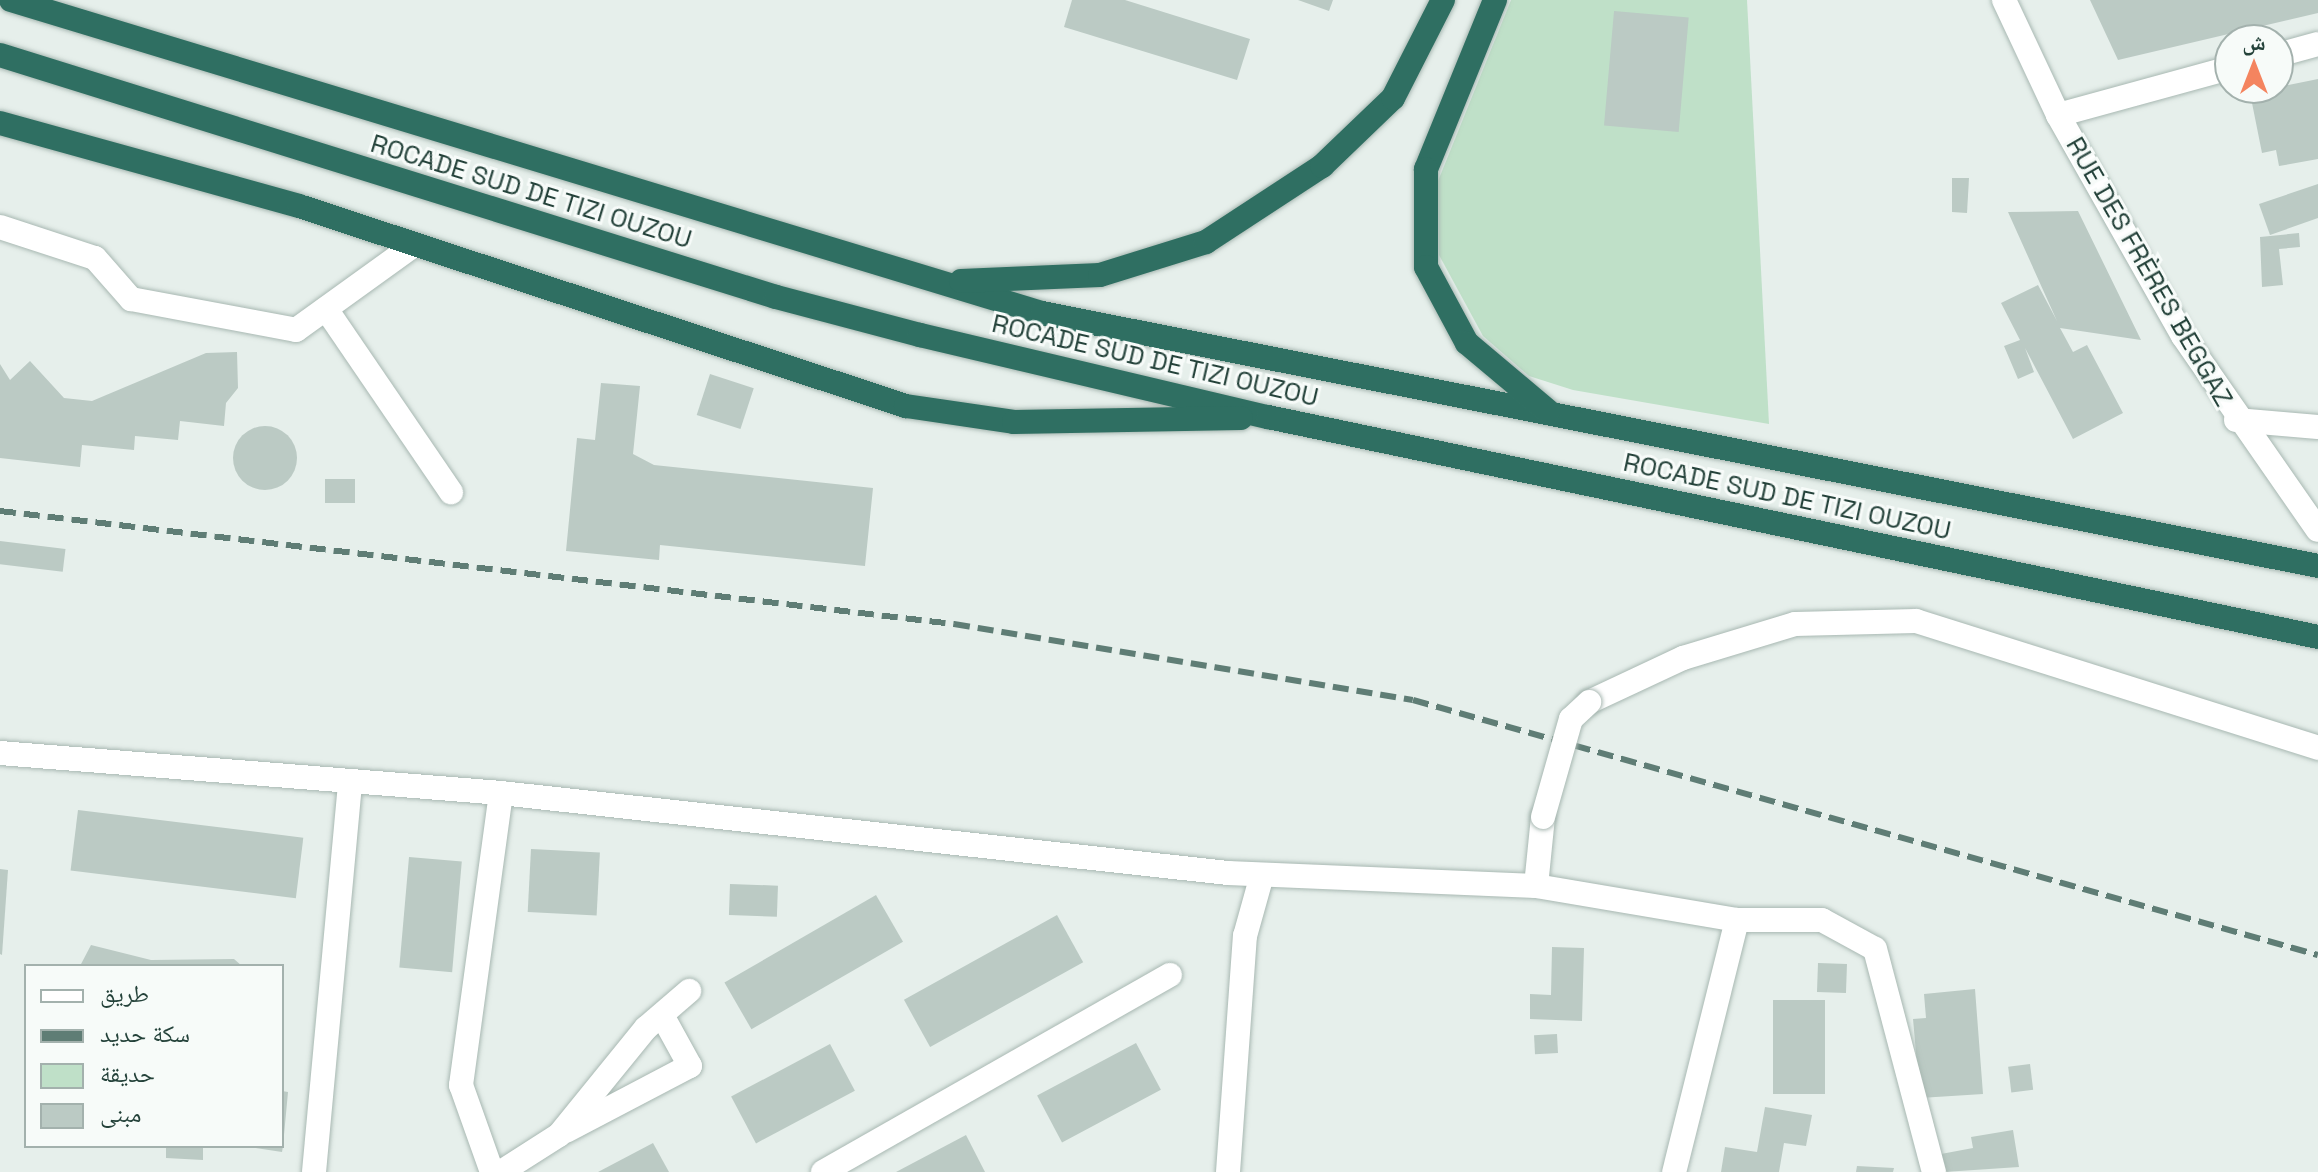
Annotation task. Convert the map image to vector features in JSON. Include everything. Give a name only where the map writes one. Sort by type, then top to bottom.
[{"type":"highway","name":"ROCADE SUD DE TIZI OUZOU","points":[[11,0],[200,52],[915,280],[1042,313],[2318,566]]},
{"type":"highway","points":[[915,280],[1032,284],[1100,275],[1206,242],[1322,166],[1393,98],[1443,0]]},
{"type":"highway","points":[[1495,0],[1426,169],[1426,267],[1467,343],[1553,415]]},
{"type":"highway","name":"ROCADE SUD DE TIZI OUZOU","points":[[0,55],[776,297],[1268,417],[2318,637]]},
{"type":"highway","points":[[0,123],[414,245],[906,406],[1014,422],[1268,417]]},
{"type":"street","name":"RUE DES FRÈRES BEGGAZ","points":[[2004,0],[2058,115],[2236,420],[2318,530]]},
{"type":"street","points":[[2294,51],[2318,44]]},
{"type":"street","points":[[2058,115],[2214,72]]},
{"type":"street","points":[[0,227],[95,258],[131,299],[296,330],[414,245]]},
{"type":"street","points":[[326,309],[451,492]]},
{"type":"street","points":[[2236,420],[2318,427]]},
{"type":"street","points":[[1536,886],[1543,817],[1571,719],[1589,702],[1683,658],[1780,628],[1916,621],[2318,748]]},
{"type":"street","points":[[0,753],[350,785],[566,796],[1262,875],[1536,886],[1737,920],[1822,920],[1875,949],[1934,1172]]},
{"type":"street","points":[[314,1172],[350,785]]},
{"type":"street","points":[[492,1172],[461,1085],[501,793]]},
{"type":"street","points":[[1228,1172],[1245,936],[1262,875]]},
{"type":"street","points":[[1674,1172],[1737,920]]},
{"type":"street","points":[[823,1172],[1170,975]]},
{"type":"street","points":[[559,1135],[662,1015],[689,991]]},
{"type":"street","points":[[501,1172],[559,1135],[690,1066],[662,1015]]},
{"type":"green space","points":[[1511,0],[1747,0],[1769,424],[1573,390],[1529,376],[1483,336],[1439,255],[1438,181]]},
{"type":"building","points":[[1072,0],[1125,0],[1250,39],[1237,80],[1064,27]]},
{"type":"building","points":[[1298,0],[1333,0],[1329,11]]},
{"type":"building","points":[[2090,0],[2318,0],[2318,13],[2271,24],[2214,24],[2214,37],[2118,60]]},
{"type":"building","points":[[1614,11],[1689,18],[1679,132],[1604,126]]},
{"type":"building","points":[[2318,79],[2318,159],[2279,166],[2276,150],[2262,153],[2252,104],[2294,104],[2294,84]]},
{"type":"building","points":[[1952,178],[1969,178],[1967,213],[1952,212]]},
{"type":"building","points":[[2318,184],[2318,218],[2270,235],[2259,204]]},
{"type":"building","points":[[2078,211],[2141,340],[2060,328],[2073,352],[2087,345],[2123,413],[2073,439],[2025,348],[2034,372],[2018,379],[2004,346],[2020,340],[2001,303],[2038,285],[2057,321],[2008,212]]},
{"type":"building","points":[[2299,233],[2300,247],[2279,249],[2283,285],[2262,287],[2260,237]]},
{"type":"building","points":[[237,352],[238,388],[226,403],[224,426],[180,421],[178,440],[135,436],[134,450],[82,445],[80,467],[0,458],[0,364],[10,380],[30,361],[64,398],[92,401],[206,353]]},
{"type":"building","points":[[710,374],[754,388],[740,429],[697,415]]},
{"type":"building","points":[[601,383],[640,386],[633,454],[654,465],[873,488],[865,566],[660,545],[659,560],[566,551],[577,438],[595,440]]},
{"type":"building","points":[[259,426],[271,426],[288,435],[295,446],[295,470],[288,481],[271,490],[259,490],[247,485],[238,476],[233,464],[233,452],[238,440],[247,431]]},
{"type":"building","points":[[325,479],[355,479],[355,503],[325,503]]},
{"type":"building","points":[[0,541],[66,549],[63,572],[0,564]]},
{"type":"building","points":[[78,810],[303,838],[296,898],[71,871]]},
{"type":"building","points":[[531,849],[600,853],[597,916],[528,912]]},
{"type":"building","points":[[409,857],[462,862],[452,972],[399,968]]},
{"type":"building","points":[[0,869],[8,870],[2,955],[0,954]]},
{"type":"building","points":[[730,884],[778,886],[777,917],[729,915]]},
{"type":"building","points":[[876,895],[903,942],[751,1029],[724,982]]},
{"type":"building","points":[[1057,915],[1083,962],[930,1047],[904,1000]]},
{"type":"building","points":[[91,945],[151,960],[234,959],[240,964],[81,964]]},
{"type":"building","points":[[1552,947],[1584,948],[1582,1021],[1530,1019],[1530,994],[1551,995]]},
{"type":"building","points":[[1818,963],[1847,964],[1846,993],[1817,992]]},
{"type":"building","points":[[1975,989],[1983,1094],[1920,1098],[1913,1019],[1926,1018],[1924,994]]},
{"type":"building","points":[[1773,1000],[1825,1000],[1825,1094],[1773,1094]]},
{"type":"building","points":[[1557,1034],[1558,1053],[1535,1054],[1534,1035]]},
{"type":"building","points":[[1136,1043],[1161,1090],[1062,1142],[1037,1096]]},
{"type":"building","points":[[830,1044],[855,1091],[756,1143],[731,1097]]},
{"type":"building","points":[[2030,1064],[2033,1090],[2011,1092],[2008,1067]]},
{"type":"building","points":[[284,1091],[288,1092],[284,1135]]},
{"type":"building","points":[[1765,1107],[1812,1115],[1806,1146],[1784,1143],[1779,1172],[1721,1172],[1725,1147],[1757,1152]]},
{"type":"building","points":[[2013,1130],[2019,1167],[1944,1172],[1941,1154],[1973,1148],[1971,1137]]},
{"type":"building","points":[[966,1135],[985,1172],[896,1172]]},
{"type":"building","points":[[653,1143],[669,1172],[598,1172]]},
{"type":"building","points":[[166,1148],[203,1148],[203,1160],[166,1158]]},
{"type":"building","points":[[256,1148],[283,1148],[282,1152]]},
{"type":"building","points":[[1857,1166],[1894,1168],[1893,1172],[1856,1172]]},
{"type":"railway","points":[[0,511],[954,624],[1413,700],[2318,955]]}]
